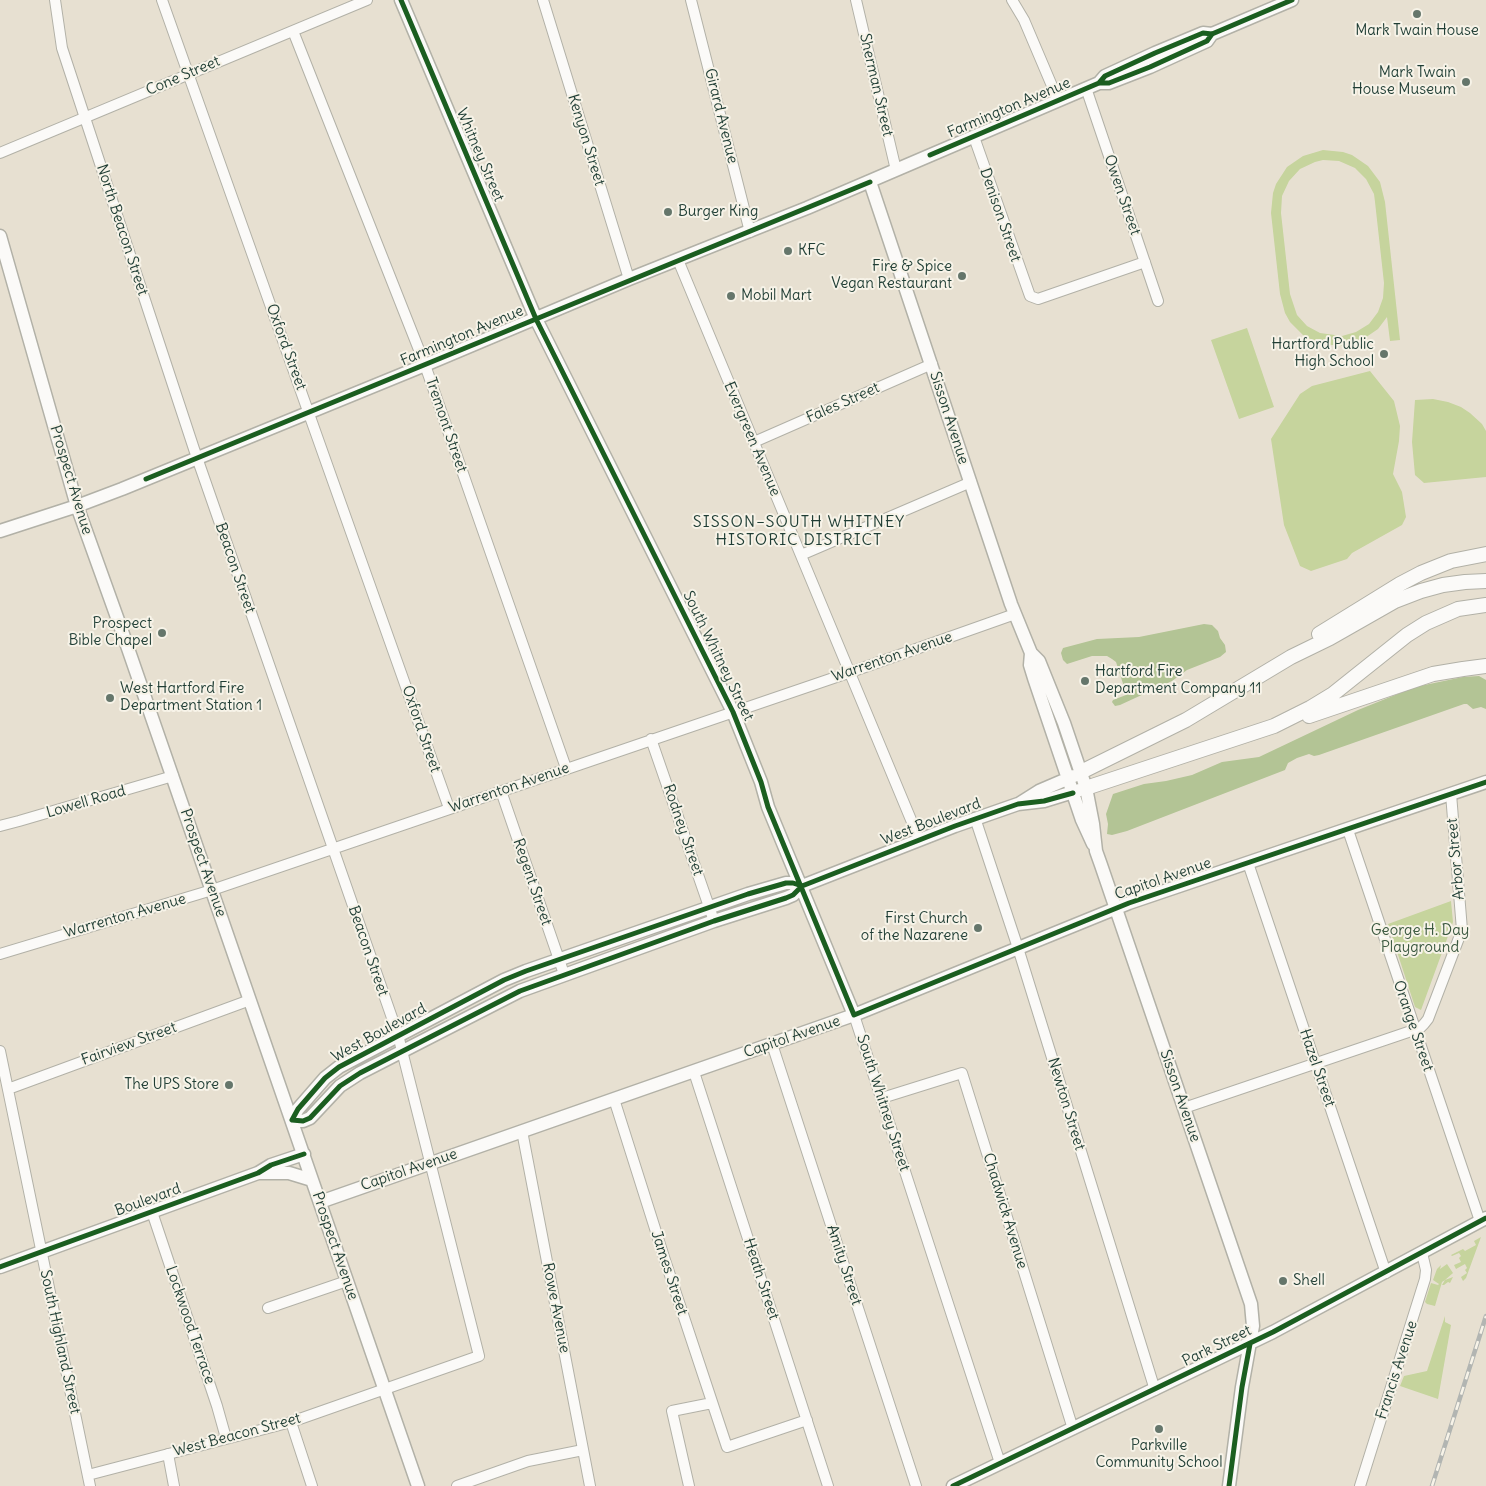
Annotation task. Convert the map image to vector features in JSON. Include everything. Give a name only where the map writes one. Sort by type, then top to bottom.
[{"type":"highway","points":[[1081,772],[1186,720],[1291,657],[1330,638],[1393,595],[1411,577],[1439,565],[1486,554]]},
{"type":"highway","points":[[1393,595],[1443,585],[1486,581]]},
{"type":"highway","points":[[1274,726],[1333,694],[1407,635],[1426,623],[1458,609],[1486,605]]},
{"type":"highway","points":[[1079,790],[1288,723],[1404,683],[1449,671],[1486,666]]},
{"type":"main road","name":"Whitney Street","points":[[401,0],[536,319]]},
{"type":"main road","name":"Farmington Avenue","points":[[0,531],[77,506],[425,365],[629,279],[750,232],[1086,88],[1099,83],[1109,83],[1150,67],[1208,41],[1212,34],[1292,0]]},
{"type":"main road","name":"Sisson Avenue","points":[[870,182],[1015,614],[1031,653],[1039,661],[1068,778],[1079,790],[1093,824],[1096,851],[1252,1304],[1254,1318],[1242,1387],[1229,1486]]},
{"type":"main road","name":"Prospect Avenue","points":[[0,236],[77,506],[173,776],[418,1486]]},
{"type":"main road","name":"South Whitney Street","points":[[536,319],[733,712],[761,782],[768,807],[854,1015]]},
{"type":"main road","name":"Sisson Avenue","points":[[1046,693],[1081,772],[1079,790]]},
{"type":"main road","name":"West Boulevard","points":[[1018,804],[1040,791],[1081,772]]},
{"type":"main road","name":"Capitol Avenue","points":[[320,1202],[854,1015],[1116,908],[1486,782]]},
{"type":"main road","name":"West Boulevard","points":[[802,886],[786,883],[709,908],[526,971],[478,993],[332,1072],[298,1109],[292,1120],[306,1120],[348,1080],[520,991],[714,921],[786,898],[793,895],[802,886],[976,818],[1018,804],[1044,801],[1079,790]]},
{"type":"main road","points":[[478,993],[485,1008]]},
{"type":"main road","name":"Boulevard","points":[[0,1267],[258,1173],[271,1165],[304,1154]]},
{"type":"main road","name":"Boulevard","points":[[258,1173],[282,1172],[312,1180]]},
{"type":"main road","name":"Park Street","points":[[953,1486],[1250,1344],[1483,1220]]},
{"type":"street","name":"North Beacon Street","points":[[55,0],[61,43],[197,458]]},
{"type":"street","name":"Oxford Street","points":[[162,0],[310,412],[449,808]]},
{"type":"street","name":"Cone Street","points":[[0,153],[367,0]]},
{"type":"street","name":"Kenyon Street","points":[[544,0],[629,279]]},
{"type":"street","name":"Girard Avenue","points":[[691,0],[750,232]]},
{"type":"street","name":"Sherman Street","points":[[856,0],[896,170]]},
{"type":"street","points":[[1012,0],[1024,20],[1058,100]]},
{"type":"street","name":"Tremont Street","points":[[293,31],[425,365],[566,768]]},
{"type":"street","name":"Owen Street","points":[[1086,88],[1158,301]]},
{"type":"street","name":"Denison Street","points":[[974,137],[1027,292],[1030,296],[1038,299],[1145,262]]},
{"type":"street","name":"Evergreen Avenue","points":[[678,260],[919,839]]},
{"type":"street","name":"Fales Street","points":[[754,442],[932,364]]},
{"type":"street","name":"Beacon Street","points":[[197,458],[398,1035],[479,1356],[385,1390]]},
{"type":"street","points":[[801,555],[971,482]]},
{"type":"street","name":"Warrenton Avenue","points":[[0,954],[212,890],[851,672],[1015,614]]},
{"type":"street","name":"Rodney Street","points":[[651,739],[714,921]]},
{"type":"street","name":"Lowell Road","points":[[0,826],[173,776]]},
{"type":"street","name":"Regent Street","points":[[501,791],[564,974]]},
{"type":"street","name":"Arbor Street","points":[[1414,1030],[1428,1019],[1462,930],[1451,794]]},
{"type":"street","name":"Newton Street","points":[[976,818],[1155,1390]]},
{"type":"street","name":"Orange Street","points":[[1348,830],[1414,1030],[1483,1220]]},
{"type":"street","name":"Hazel Street","points":[[1248,863],[1386,1273]]},
{"type":"street","name":"Fairview Street","points":[[8,1089],[250,1000]]},
{"type":"street","name":"South Whitney Street","points":[[854,1015],[1000,1463]]},
{"type":"street","points":[[1184,1108],[1414,1030]]},
{"type":"street","name":"Amity Street","points":[[772,1044],[916,1486]]},
{"type":"street","name":"South Highland Street","points":[[0,1051],[90,1486]]},
{"type":"street","name":"Heath Street","points":[[694,1072],[828,1486]]},
{"type":"street","name":"Chadwick Avenue","points":[[882,1098],[962,1072],[1073,1429]]},
{"type":"street","name":"James Street","points":[[614,1099],[727,1447],[807,1420]]},
{"type":"street","name":"Rowe Avenue","points":[[522,1131],[590,1486]]},
{"type":"street","name":"Lockwood Terrace","points":[[152,1212],[226,1438]]},
{"type":"street","name":"Francis Avenue","points":[[1360,1486],[1426,1279],[1422,1253]]},
{"type":"street","points":[[268,1308],[347,1281]]},
{"type":"street","name":"West Beacon Street","points":[[88,1475],[291,1422],[385,1390]]},
{"type":"street","points":[[689,1486],[672,1411],[712,1403]]},
{"type":"street","points":[[291,1422],[312,1486]]},
{"type":"street","points":[[457,1486],[528,1461],[584,1450]]},
{"type":"street","points":[[168,1454],[174,1486]]},
{"type":"green space","points":[[1323,150],[1352,155],[1368,166],[1380,182],[1385,202],[1400,340],[1390,341],[1387,317],[1378,329],[1362,340],[1342,346],[1322,344],[1304,336],[1290,322],[1285,313],[1280,294],[1271,213],[1273,193],[1276,184],[1287,167],[1303,156]],"holes":[[[1323,160],[1339,161],[1355,168],[1366,179],[1374,194],[1384,283],[1383,298],[1378,312],[1369,324],[1356,332],[1342,336],[1320,333],[1307,326],[1297,315],[1290,294],[1281,213],[1282,196],[1289,181],[1300,169]]]},
{"type":"green space","points":[[1247,328],[1274,407],[1239,419],[1211,340]]},
{"type":"green space","points":[[1370,371],[1394,401],[1400,426],[1393,474],[1402,492],[1406,517],[1402,525],[1352,553],[1347,559],[1311,571],[1300,566],[1284,525],[1271,439],[1300,394],[1312,386]]},
{"type":"green space","points":[[1433,399],[1461,407],[1482,424],[1486,431],[1486,477],[1424,483],[1415,475],[1412,442],[1415,400]]},
{"type":"green space","points":[[1204,624],[1212,625],[1218,631],[1225,645],[1226,652],[1220,657],[1187,670],[1172,681],[1120,705],[1115,706],[1112,702],[1126,695],[1116,662],[1107,656],[1092,656],[1067,664],[1063,660],[1061,653],[1063,648],[1097,639],[1139,637]]},
{"type":"green space","points":[[1479,676],[1486,680],[1486,709],[1481,707],[1473,709],[1464,704],[1319,755],[1309,754],[1288,763],[1285,770],[1127,831],[1112,835],[1107,834],[1106,814],[1113,794],[1144,784],[1192,775],[1222,762],[1259,757],[1358,710],[1415,687],[1463,677]]},
{"type":"green space","name":"George H. Day Playground","points":[[1451,901],[1453,922],[1421,1010],[1415,1007],[1388,924]]},
{"type":"green space","points":[[1481,1237],[1466,1278],[1463,1281],[1461,1277],[1467,1273],[1465,1270],[1467,1268],[1465,1264],[1456,1269],[1454,1265],[1461,1262],[1459,1258],[1461,1256],[1459,1253],[1451,1255],[1476,1245],[1474,1241]]},
{"type":"green space","points":[[1447,1264],[1453,1273],[1442,1282],[1435,1306],[1427,1304],[1425,1302],[1431,1283],[1439,1284],[1433,1280],[1437,1269],[1441,1265],[1440,1269]]},
{"type":"green space","points":[[1453,1277],[1450,1283],[1442,1285],[1445,1280]]},
{"type":"green space","points":[[1445,1316],[1445,1322],[1451,1325],[1438,1399],[1400,1386],[1404,1376],[1427,1371]]},
{"type":"railway","points":[[1432,1486],[1486,1316]]},
{"type":"cycle path","points":[[401,0],[536,319],[733,712],[761,782],[768,807],[854,1015],[1129,903],[1486,782]]},
{"type":"cycle path","points":[[1099,83],[1105,76],[1155,53],[1203,33],[1212,34],[1292,0]]},
{"type":"cycle path","points":[[930,155],[1099,83],[1109,83],[1150,67],[1207,41],[1212,34]]},
{"type":"cycle path","points":[[146,479],[870,182]]},
{"type":"cycle path","points":[[802,886],[786,883],[748,894],[504,980],[339,1067],[325,1078],[298,1109],[292,1120],[303,1121],[310,1118],[340,1086],[360,1073],[520,991],[714,921],[786,898],[793,895],[802,886],[955,826],[1018,804],[1044,801],[1073,793]]},
{"type":"cycle path","points":[[0,1267],[258,1173],[271,1165],[304,1154]]},
{"type":"cycle path","points":[[953,1486],[1273,1332],[1486,1218]]},
{"type":"cycle path","points":[[1229,1486],[1242,1387],[1250,1344]]},
{"type":"place","name":"Mark Twain House","points":[[1417,14]]},
{"type":"place","name":"Mark Twain House Museum","points":[[1466,82]]},
{"type":"place","name":"Burger King","points":[[668,212]]},
{"type":"place","name":"KFC","points":[[788,251]]},
{"type":"place","name":"Fire & Spice Vegan Restaurant","points":[[962,276]]},
{"type":"place","name":"Mobil Mart","points":[[731,296]]},
{"type":"place","name":"Hartford Public High School","points":[[1384,354]]},
{"type":"place","name":"Prospect Bible Chapel","points":[[162,633]]},
{"type":"place","name":"Hartford Fire Department Company 11","points":[[1085,681]]},
{"type":"place","name":"West Hartford Fire Department Station 1","points":[[110,698]]},
{"type":"place","name":"First Church of the Nazarene","points":[[978,928]]},
{"type":"place","name":"The UPS Store","points":[[229,1085]]},
{"type":"place","name":"Shell","points":[[1283,1281]]},
{"type":"place","name":"Parkville Community School","points":[[1159,1429]]},
{"type":"district","name":"SISSON–SOUTH WHITNEY HISTORIC DISTRICT","points":[[799,531]]}]
